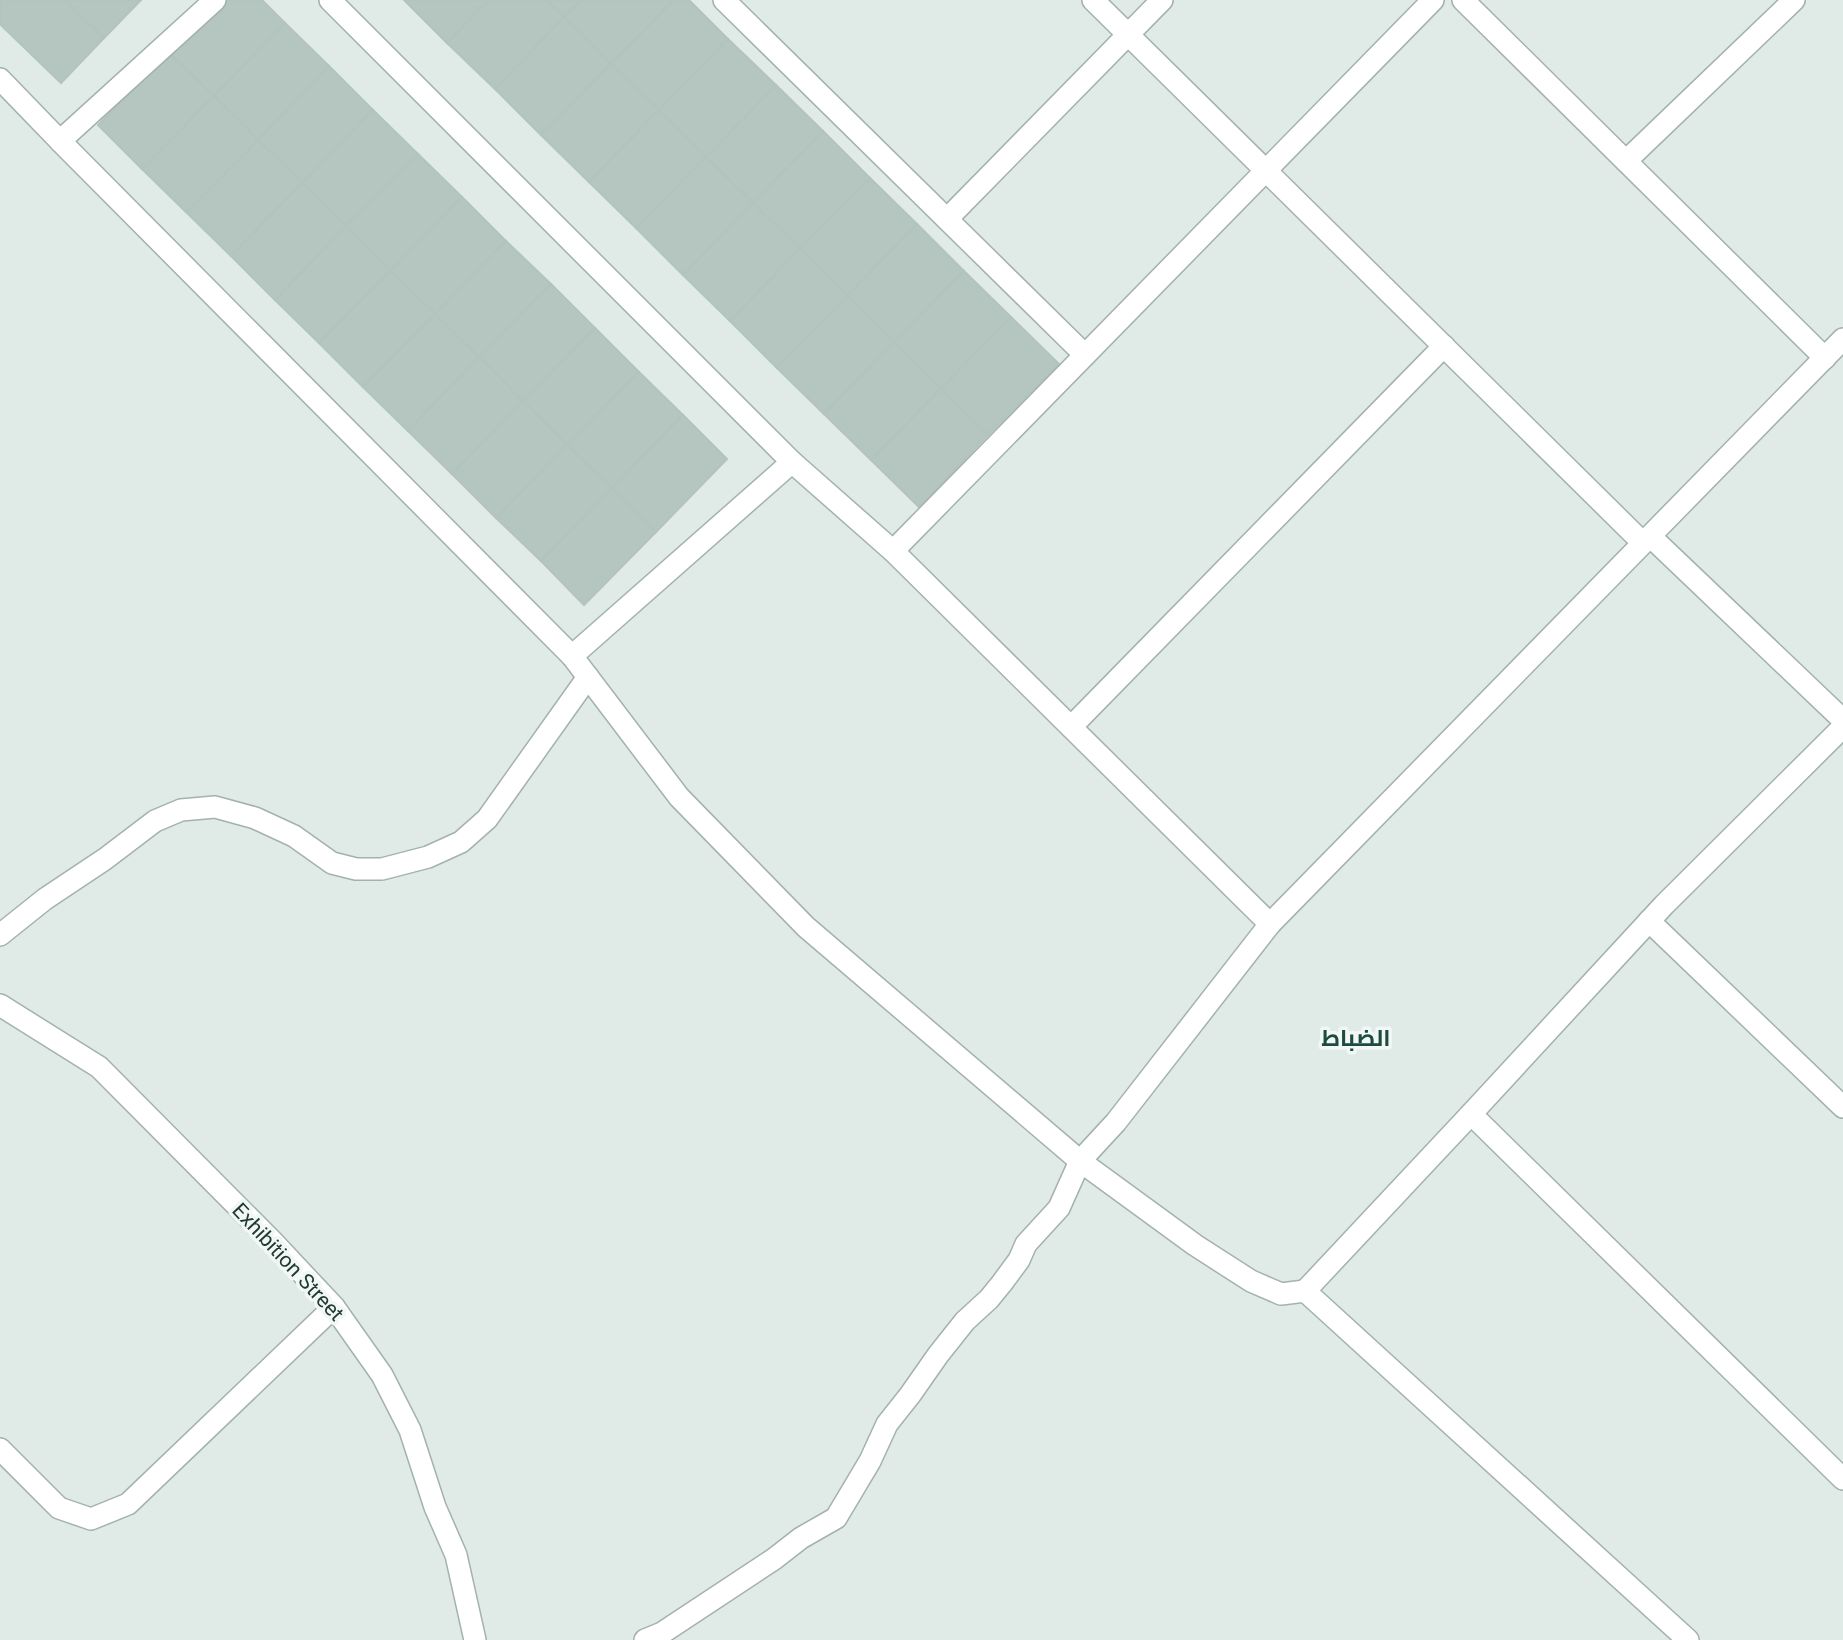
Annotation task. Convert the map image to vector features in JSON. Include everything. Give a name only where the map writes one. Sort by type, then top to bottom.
[{"type":"street","points":[[60,141],[215,0]]},
{"type":"street","points":[[330,0],[792,462],[892,551],[1270,924]]},
{"type":"street","points":[[724,0],[1085,355]]},
{"type":"street","points":[[0,79],[572,656],[679,797],[806,927],[1080,1161],[1195,1245],[1251,1281],[1281,1294],[1305,1291],[1649,921],[1842,728],[1444,346],[1093,0]]},
{"type":"street","points":[[947,219],[1162,0]]},
{"type":"street","points":[[892,551],[1433,0]]},
{"type":"street","points":[[1463,0],[1825,358]]},
{"type":"street","points":[[1626,161],[1794,0]]},
{"type":"street","points":[[645,1640],[662,1633],[775,1559],[801,1538],[836,1518],[870,1461],[887,1424],[965,1321],[1002,1283],[1019,1260],[1026,1244],[1059,1208],[1080,1161],[1116,1122],[1270,924],[1843,339]]},
{"type":"street","points":[[1071,727],[1444,346]]},
{"type":"street","points":[[572,656],[792,462]]},
{"type":"street","points":[[0,935],[45,899],[155,821],[181,810],[215,807],[255,818],[294,836],[332,863],[356,869],[382,869],[428,857],[461,842],[487,819],[587,677]]},
{"type":"street","points":[[1649,921],[1843,1107]]},
{"type":"street","name":"Exhibition Street","points":[[0,1005],[99,1067],[334,1307],[382,1375],[410,1430],[435,1507],[456,1555],[475,1640]]},
{"type":"street","points":[[1471,1114],[1843,1479]]},
{"type":"street","points":[[1305,1291],[1688,1640]]},
{"type":"street","points":[[0,1449],[59,1508],[91,1519],[128,1504],[334,1307]]},
{"type":"building","points":[[1,0],[65,0],[104,38],[61,83],[0,24]]},
{"type":"building","points":[[65,0],[141,0],[104,38]]},
{"type":"building","points":[[220,0],[262,0],[285,23],[214,96],[169,53]]},
{"type":"building","points":[[404,0],[489,0],[447,43]]},
{"type":"building","points":[[489,0],[547,0],[564,17],[495,89],[447,43]]},
{"type":"building","points":[[547,0],[581,0],[564,17]]},
{"type":"building","points":[[581,0],[674,0],[611,64],[564,17]]},
{"type":"building","points":[[674,0],[689,0],[728,39],[659,110],[611,64]]},
{"type":"building","points":[[564,17],[611,64],[541,135],[495,89]]},
{"type":"building","points":[[285,23],[329,66],[258,140],[214,96]]},
{"type":"building","points":[[728,39],[776,85],[706,157],[659,110]]},
{"type":"building","points":[[169,53],[214,96],[142,169],[98,125]]},
{"type":"building","points":[[611,64],[659,110],[589,182],[541,135]]},
{"type":"building","points":[[329,66],[373,110],[302,183],[258,140]]},
{"type":"building","points":[[776,85],[823,131],[753,203],[706,157]]},
{"type":"building","points":[[214,96],[258,140],[186,212],[142,169]]},
{"type":"building","points":[[373,110],[418,154],[346,226],[302,183]]},
{"type":"building","points":[[659,110],[706,157],[636,228],[589,182]]},
{"type":"building","points":[[823,131],[870,178],[800,249],[753,203]]},
{"type":"building","points":[[258,140],[302,183],[231,256],[186,212]]},
{"type":"building","points":[[418,154],[462,197],[390,271],[346,226]]},
{"type":"building","points":[[706,157],[753,203],[683,275],[636,228]]},
{"type":"building","points":[[870,178],[917,224],[847,296],[800,249]]},
{"type":"building","points":[[302,183],[346,226],[275,300],[231,256]]},
{"type":"building","points":[[462,197],[506,241],[435,314],[390,271]]},
{"type":"building","points":[[753,203],[800,249],[730,321],[683,275]]},
{"type":"building","points":[[917,224],[964,271],[894,342],[847,296]]},
{"type":"building","points":[[346,226],[390,271],[319,343],[275,300]]},
{"type":"building","points":[[506,241],[551,284],[479,357],[435,314]]},
{"type":"building","points":[[800,249],[847,296],[777,368],[730,321]]},
{"type":"building","points":[[390,271],[435,314],[363,387],[319,343]]},
{"type":"building","points":[[964,271],[1011,317],[941,389],[894,342]]},
{"type":"building","points":[[551,284],[595,328],[523,401],[479,357]]},
{"type":"building","points":[[847,296],[894,342],[824,414],[777,368]]},
{"type":"building","points":[[435,314],[479,357],[408,431],[363,387]]},
{"type":"building","points":[[1011,317],[1059,364],[988,435],[941,389]]},
{"type":"building","points":[[595,328],[639,372],[567,445],[523,401]]},
{"type":"building","points":[[894,342],[941,389],[871,460],[824,414]]},
{"type":"building","points":[[479,357],[523,401],[452,474],[408,431]]},
{"type":"building","points":[[639,372],[683,415],[612,488],[567,445]]},
{"type":"building","points":[[941,389],[988,435],[919,507],[871,460]]},
{"type":"building","points":[[523,401],[567,445],[496,518],[452,474]]},
{"type":"building","points":[[683,415],[727,459],[656,532],[612,488]]},
{"type":"building","points":[[567,445],[612,488],[541,561],[496,518]]},
{"type":"building","points":[[612,488],[656,532],[584,605],[541,561]]},
{"type":"district","name":"الضباط","points":[[1356,1038]]}]
